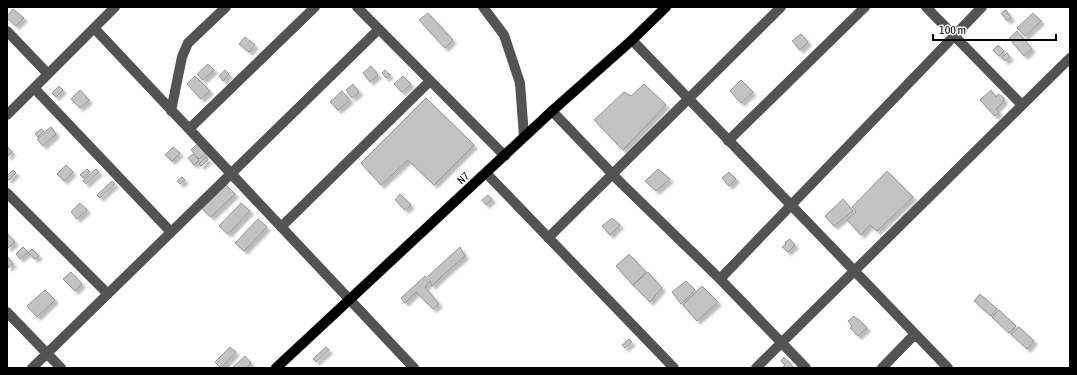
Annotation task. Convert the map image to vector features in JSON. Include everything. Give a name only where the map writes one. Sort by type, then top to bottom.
[{"type":"main road","name":"N7","points":[[276,368],[524,136],[632,40],[666,7]]},
{"type":"street","points":[[7,115],[115,7]]},
{"type":"street","points":[[172,111],[182,57],[188,43],[226,7]]},
{"type":"street","points":[[189,129],[315,7]]},
{"type":"street","points":[[357,7],[504,156]]},
{"type":"street","points":[[483,7],[504,35],[520,83],[524,136]]},
{"type":"street","points":[[548,238],[781,7]]},
{"type":"street","points":[[728,140],[865,7]]},
{"type":"street","points":[[926,7],[1022,105]]},
{"type":"street","points":[[720,279],[982,7]]},
{"type":"street","points":[[94,28],[414,368]]},
{"type":"street","points":[[32,368],[378,29]]},
{"type":"street","points":[[7,31],[48,74]]},
{"type":"street","points":[[632,40],[790,206],[948,368]]},
{"type":"street","points":[[756,368],[1022,105],[1069,61]]},
{"type":"street","points":[[281,227],[430,81]]},
{"type":"street","points":[[34,88],[171,232]]},
{"type":"street","points":[[552,111],[612,174],[720,279],[806,368]]},
{"type":"street","points":[[486,173],[674,368]]},
{"type":"street","points":[[7,194],[108,294]]},
{"type":"street","points":[[7,312],[61,368]]},
{"type":"street","points":[[882,368],[915,334]]},
{"type":"building","points":[[13,9],[24,18],[16,26],[7,18]]},
{"type":"building","points":[[1006,10],[1011,18],[1007,21],[1001,13]]},
{"type":"building","points":[[428,13],[453,40],[445,48],[419,20]]},
{"type":"building","points":[[1033,13],[1041,21],[1025,36],[1017,28]]},
{"type":"building","points":[[1017,31],[1032,49],[1024,56],[1009,38]]},
{"type":"building","points":[[801,34],[808,42],[800,50],[792,41]]},
{"type":"building","points":[[245,37],[255,45],[249,52],[239,44]]},
{"type":"building","points":[[998,45],[1004,51],[999,56],[993,50]]},
{"type":"building","points":[[1007,53],[1010,57],[1005,61],[1002,57]]},
{"type":"building","points":[[208,64],[214,70],[203,80],[197,74]]},
{"type":"building","points":[[371,66],[378,75],[370,82],[363,73]]},
{"type":"building","points":[[225,70],[229,74],[223,81],[219,76]]},
{"type":"building","points":[[385,70],[390,75],[386,78],[382,73]]},
{"type":"building","points":[[195,76],[210,91],[201,99],[187,84]]},
{"type":"building","points":[[403,76],[411,84],[402,92],[394,84]]},
{"type":"building","points":[[741,80],[753,92],[741,103],[730,91]]},
{"type":"building","points":[[353,84],[359,92],[352,98],[346,90]]},
{"type":"building","points":[[644,84],[666,105],[623,150],[594,120],[624,92],[631,96]]},
{"type":"building","points":[[59,86],[63,90],[56,97],[52,93]]},
{"type":"building","points":[[80,90],[89,100],[80,108],[71,99]]},
{"type":"building","points":[[991,90],[996,97],[999,94],[1004,98],[1003,102],[996,109],[999,112],[995,116],[980,100]]},
{"type":"building","points":[[342,91],[350,100],[338,110],[330,102]]},
{"type":"building","points":[[426,98],[474,145],[434,185],[408,160],[381,185],[361,163]]},
{"type":"building","points":[[51,127],[56,134],[43,146],[37,139]]},
{"type":"building","points":[[41,129],[44,131],[38,137],[35,134]]},
{"type":"building","points":[[197,144],[206,153],[199,159],[191,150]]},
{"type":"building","points":[[7,146],[12,152],[7,157]]},
{"type":"building","points":[[173,147],[180,153],[172,161],[165,155]]},
{"type":"building","points":[[193,154],[199,160],[194,165],[188,158]]},
{"type":"building","points":[[206,157],[208,160],[201,166],[199,164]]},
{"type":"building","points":[[66,165],[73,172],[64,181],[57,174]]},
{"type":"building","points":[[87,169],[90,172],[84,178],[80,175]]},
{"type":"building","points":[[96,169],[99,172],[86,184],[83,181]]},
{"type":"building","points":[[658,169],[670,179],[656,191],[645,181]]},
{"type":"building","points":[[13,170],[16,173],[9,180],[7,179],[7,176]]},
{"type":"building","points":[[887,171],[913,197],[877,231],[870,225],[861,235],[847,220],[856,212],[852,207]]},
{"type":"building","points":[[729,172],[736,179],[729,186],[722,178]]},
{"type":"building","points":[[182,177],[185,180],[180,184],[177,181]]},
{"type":"building","points":[[112,181],[115,184],[100,198],[97,195]]},
{"type":"building","points":[[226,185],[235,194],[211,217],[201,208]]},
{"type":"building","points":[[400,194],[411,205],[405,210],[395,200]]},
{"type":"building","points":[[488,195],[492,199],[486,205],[482,200]]},
{"type":"building","points":[[843,199],[853,211],[834,226],[825,216]]},
{"type":"building","points":[[80,203],[87,210],[77,219],[71,212]]},
{"type":"building","points":[[241,203],[250,211],[228,234],[219,226]]},
{"type":"building","points":[[612,218],[620,225],[610,235],[602,226]]},
{"type":"building","points":[[258,219],[267,227],[244,251],[235,243]]},
{"type":"building","points":[[7,233],[15,242],[8,248],[7,247]]},
{"type":"building","points":[[790,239],[795,245],[788,252],[782,247],[786,244],[785,242]]},
{"type":"building","points":[[23,247],[28,252],[20,259],[16,254]]},
{"type":"building","points":[[460,247],[465,256],[432,286],[430,281],[425,287],[439,304],[433,309],[416,292],[405,303],[401,298],[425,276],[426,278]]},
{"type":"building","points":[[32,249],[39,256],[35,259],[28,253]]},
{"type":"building","points":[[629,254],[646,272],[633,285],[616,266]]},
{"type":"building","points":[[8,257],[13,264],[8,268],[7,258]]},
{"type":"building","points":[[71,272],[82,284],[75,291],[63,279]]},
{"type":"building","points":[[648,272],[662,288],[650,302],[633,285]]},
{"type":"building","points":[[686,281],[695,290],[681,304],[672,292]]},
{"type":"building","points":[[702,286],[718,302],[697,321],[683,305]]},
{"type":"building","points":[[45,290],[55,300],[37,317],[27,306]]},
{"type":"building","points":[[980,294],[997,309],[991,316],[974,301]]},
{"type":"building","points":[[999,310],[1016,326],[1009,333],[992,317]]},
{"type":"building","points":[[854,316],[867,328],[858,336],[850,328],[852,326],[848,321]]},
{"type":"building","points":[[1019,327],[1034,341],[1027,349],[1011,334]]},
{"type":"building","points":[[629,339],[632,342],[625,348],[622,345]]},
{"type":"building","points":[[230,347],[236,352],[221,368],[215,362]]},
{"type":"building","points":[[326,347],[329,350],[316,362],[313,359]]},
{"type":"building","points":[[245,356],[251,363],[246,368],[232,368]]},
{"type":"building","points":[[784,357],[794,368],[782,368],[785,365],[781,361]]}]
